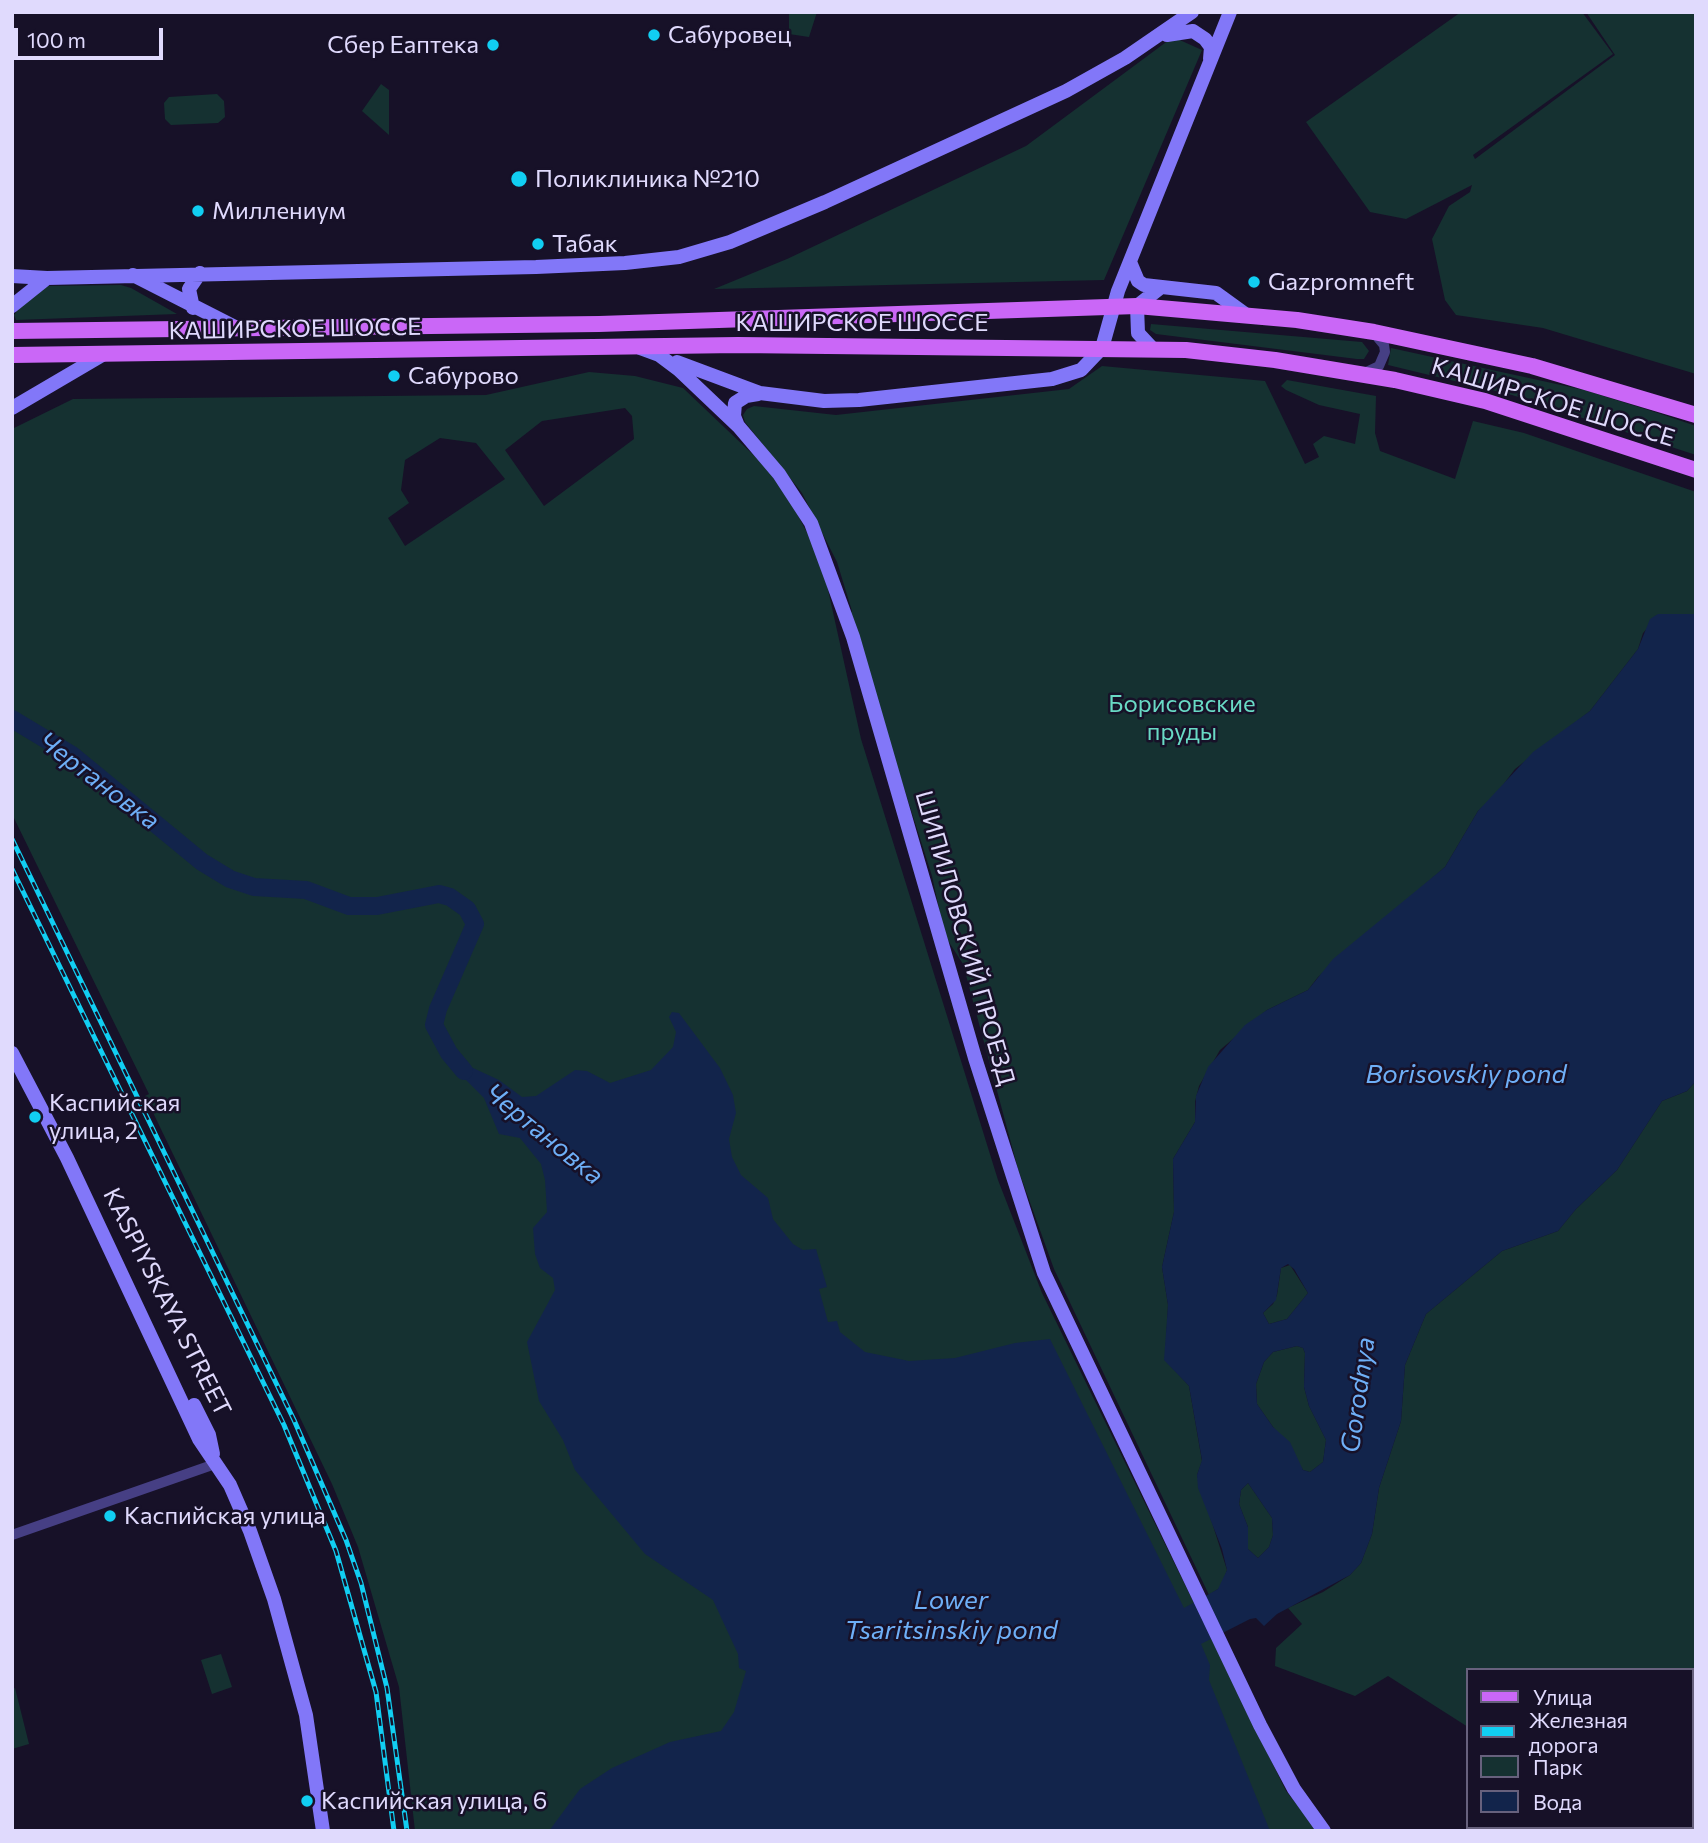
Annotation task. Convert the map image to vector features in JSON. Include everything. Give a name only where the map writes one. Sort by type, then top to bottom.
[{"type":"main road","points":[[12,276],[47,278],[536,267],[625,263],[679,257],[730,242],[825,202],[1066,91],[1192,12]]},
{"type":"main road","points":[[659,355],[760,393],[795,399],[859,400],[1052,379],[1081,370],[1102,348],[1130,262],[1230,12]]},
{"type":"main road","points":[[1149,41],[1177,31],[1193,31],[1205,38],[1210,47],[1210,63]]},
{"type":"main road","points":[[1130,262],[1138,281],[1160,288],[1216,293],[1245,314]]},
{"type":"main road","points":[[193,308],[189,289],[200,273]]},
{"type":"main road","points":[[132,274],[193,308],[235,327]]},
{"type":"main road","points":[[12,306],[28,290],[47,278]]},
{"type":"main road","points":[[1152,348],[1138,333],[1137,306],[1160,288]]},
{"type":"main road","name":"КАШИРСКОЕ ШОССЕ","points":[[12,331],[599,324],[1137,306],[1245,314],[1374,332],[1532,366],[1696,415]]},
{"type":"main road","name":"КАШИРСКОЕ ШОССЕ","points":[[12,355],[738,345],[1152,348],[1275,360],[1485,401],[1696,470]]},
{"type":"main road","name":"ШИПИЛОВСКИЙ ПРОЕЗД","points":[[640,348],[659,355],[693,381],[739,427],[799,500],[827,561],[860,663],[975,1058],[1044,1273],[1293,1789],[1324,1831]]},
{"type":"main road","points":[[12,408],[104,354]]},
{"type":"main road","points":[[739,427],[734,416],[735,403],[746,396],[760,393]]},
{"type":"main road","name":"KASPIYSKAYA STREET","points":[[12,1053],[69,1164],[199,1439],[230,1485],[250,1531],[274,1599],[306,1715],[323,1831]]},
{"type":"street","points":[[1359,375],[1373,370],[1383,359],[1384,345],[1374,332]]},
{"type":"street","points":[[12,1535],[215,1464]]},
{"type":"green space","points":[[789,12],[817,12],[809,37],[789,34]]},
{"type":"green space","points":[[1461,12],[1582,12],[1613,54],[1473,155],[1475,159],[1615,55],[1586,12],[1696,12],[1696,374],[1543,328],[1456,315],[1445,300],[1432,239],[1449,206],[1470,192],[1472,185],[1406,219],[1370,212],[1306,122]]},
{"type":"green space","points":[[1173,37],[1202,50],[1104,280],[714,289],[787,259],[1026,146]]},
{"type":"green space","points":[[381,84],[389,90],[389,135],[362,111]]},
{"type":"green space","points":[[217,94],[224,101],[225,117],[218,123],[171,125],[165,119],[164,103],[169,97]]},
{"type":"green space","points":[[121,285],[177,314],[16,320],[14,315],[32,292],[46,286]]},
{"type":"green space","points":[[1151,324],[1362,342],[1369,351],[1364,359],[1357,359],[1156,334],[1150,330]]},
{"type":"green space","points":[[1391,348],[1584,390],[1696,426],[1696,455],[1512,395],[1388,365]]},
{"type":"green space","name":"Борисовские пруды","points":[[1102,366],[1265,381],[1305,464],[1319,457],[1313,444],[1324,436],[1355,444],[1360,414],[1319,405],[1286,390],[1281,386],[1287,380],[1376,396],[1375,433],[1380,451],[1455,479],[1473,421],[1524,433],[1696,492],[1696,614],[1661,614],[1643,633],[1638,649],[1590,711],[1515,769],[1494,797],[1478,811],[1445,867],[1318,977],[1308,990],[1267,1010],[1220,1050],[1199,1086],[1195,1102],[1195,1122],[1173,1159],[1174,1212],[1162,1267],[1168,1305],[1165,1360],[1189,1386],[1202,1461],[1197,1475],[1227,1570],[1221,1587],[1209,1595],[1054,1269],[1018,1169],[963,964],[945,936],[932,876],[849,615],[852,611],[837,562],[802,493],[745,422],[743,415],[747,409],[754,406],[836,415],[1069,389]]},
{"type":"green space","points":[[589,372],[635,376],[683,388],[765,466],[792,504],[823,567],[861,739],[998,1180],[1042,1293],[1286,1791],[1318,1831],[415,1831],[399,1687],[358,1547],[332,1484],[145,1096],[149,1094],[12,814],[12,429],[73,399],[486,395]],"holes":[[[625,408],[632,416],[634,439],[544,506],[505,450],[542,421]],[[440,438],[476,443],[505,479],[405,546],[388,518],[409,503],[401,490],[405,460]]]},
{"type":"green space","points":[[1696,1081],[1696,1831],[1601,1831],[1599,1829],[1694,1829],[1694,1668],[1466,1668],[1466,1726],[1388,1676],[1355,1696],[1275,1666],[1276,1648],[1302,1624],[1288,1608],[1323,1592],[1350,1575],[1361,1563],[1372,1534],[1379,1488],[1401,1421],[1405,1365],[1426,1314],[1502,1251],[1558,1231],[1576,1209],[1617,1170],[1662,1101],[1687,1091]]},
{"type":"green space","points":[[1290,1265],[1308,1293],[1287,1319],[1269,1324],[1263,1313],[1273,1304],[1277,1295],[1281,1268]]},
{"type":"green space","points":[[1297,1346],[1303,1348],[1305,1353],[1304,1387],[1309,1406],[1326,1440],[1323,1462],[1310,1472],[1303,1470],[1257,1404],[1256,1384],[1264,1362],[1273,1352]]},
{"type":"green space","points":[[1248,1483],[1272,1518],[1273,1535],[1269,1547],[1258,1558],[1248,1549],[1248,1527],[1239,1504],[1241,1490]]},
{"type":"green space","points":[[221,1654],[232,1687],[212,1694],[201,1660]]},
{"type":"green space","points":[[15,1688],[29,1744],[12,1749],[12,1689]]},
{"type":"water","points":[[1658,614],[1696,614],[1696,1081],[1687,1091],[1662,1101],[1617,1170],[1576,1209],[1558,1231],[1502,1251],[1426,1314],[1405,1365],[1401,1421],[1379,1488],[1372,1534],[1361,1563],[1350,1575],[1277,1614],[1264,1626],[1256,1618],[1250,1619],[1201,1644],[1210,1665],[1209,1680],[1270,1831],[549,1831],[580,1789],[612,1768],[670,1742],[721,1731],[734,1712],[746,1671],[739,1668],[738,1654],[713,1600],[645,1554],[575,1470],[563,1440],[539,1401],[527,1342],[555,1290],[553,1278],[540,1268],[535,1254],[533,1228],[547,1212],[541,1164],[520,1138],[499,1134],[484,1098],[464,1078],[449,1053],[460,1062],[499,1080],[522,1097],[536,1096],[575,1070],[587,1071],[610,1083],[651,1070],[673,1047],[676,1032],[669,1017],[672,1012],[679,1013],[720,1068],[733,1095],[736,1113],[729,1139],[732,1157],[741,1175],[768,1198],[773,1219],[793,1244],[803,1250],[816,1249],[827,1287],[819,1289],[828,1322],[837,1321],[840,1332],[865,1352],[909,1361],[955,1358],[1015,1343],[1050,1339],[1184,1608],[1218,1589],[1227,1570],[1222,1549],[1198,1488],[1197,1475],[1202,1460],[1189,1386],[1164,1360],[1168,1305],[1162,1267],[1174,1212],[1173,1159],[1195,1122],[1196,1096],[1208,1067],[1245,1025],[1267,1010],[1308,990],[1333,959],[1445,867],[1478,811],[1533,752],[1590,711],[1638,649],[1650,619]],"holes":[[[1288,1264],[1294,1269],[1308,1293],[1287,1319],[1269,1324],[1263,1313],[1276,1300],[1281,1268]],[[1297,1346],[1303,1348],[1305,1353],[1304,1387],[1309,1406],[1326,1440],[1323,1462],[1310,1472],[1303,1470],[1290,1442],[1273,1427],[1257,1404],[1256,1384],[1264,1362],[1273,1352]],[[1248,1483],[1272,1518],[1273,1535],[1269,1547],[1258,1558],[1248,1549],[1248,1527],[1239,1504],[1241,1490]]]},
{"type":"waterway","name":"Чертановка","points":[[12,719],[72,755],[202,862],[230,879],[254,887],[306,890],[349,906],[377,906],[439,894],[450,897],[467,909],[475,924],[438,1009],[434,1025],[449,1053],[464,1071]]},
{"type":"railway","points":[[12,839],[294,1420],[346,1540],[361,1583],[387,1688],[407,1831]]},
{"type":"railway","points":[[12,869],[284,1425],[336,1551],[376,1692],[394,1831]]},
{"type":"place","name":"Сабуровец","points":[[654,35]]},
{"type":"place","name":"Сбер Еаптека","points":[[493,45]]},
{"type":"place","name":"Поликлиника №210","points":[[519,179]]},
{"type":"place","name":"Миллениум","points":[[198,211]]},
{"type":"place","name":"Табак","points":[[538,244]]},
{"type":"place","name":"Gazpromneft","points":[[1254,282]]},
{"type":"place","name":"Сабурово","points":[[394,376]]},
{"type":"place","name":"Каспийская улица, 2","points":[[35,1117]]},
{"type":"place","name":"Каспийская улица","points":[[110,1516]]},
{"type":"place","name":"Каспийская улица, 6","points":[[307,1801]]},
{"type":"water label","name":"Borisovskiy pond","points":[[1466,1074]]},
{"type":"water label","name":"Gorodnya","points":[[1358,1395]]},
{"type":"water label","name":"Lower Tsaritsinskiy pond","points":[[951,1615]]}]
